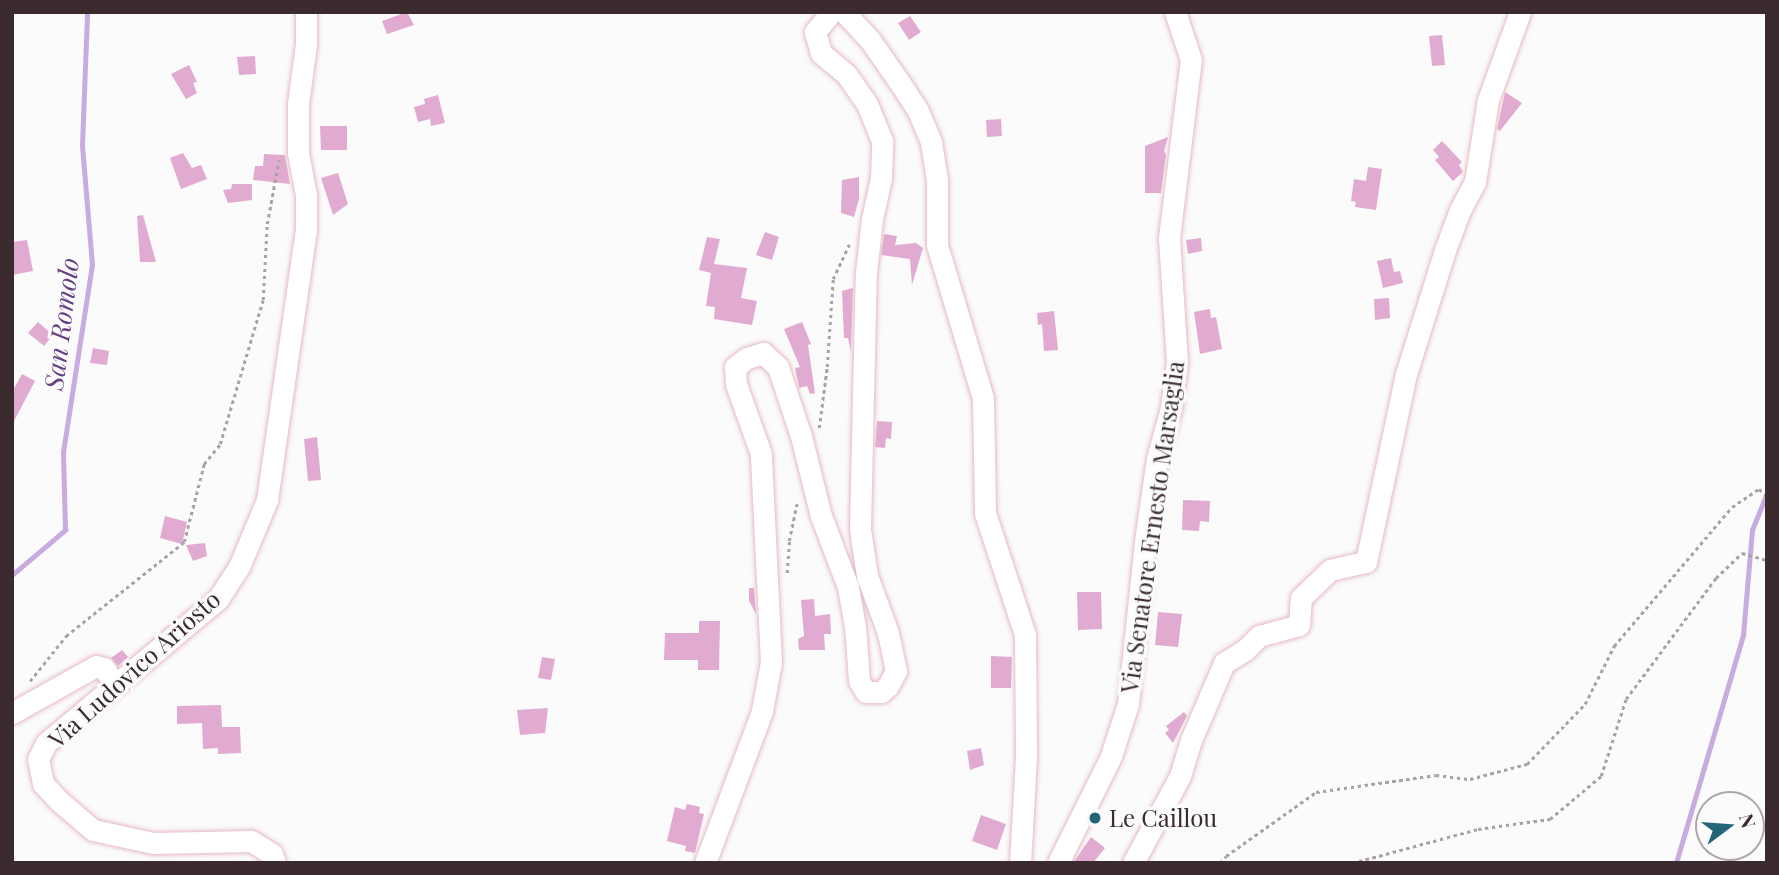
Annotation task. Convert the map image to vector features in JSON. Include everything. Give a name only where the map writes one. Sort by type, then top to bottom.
[{"type":"street","name":"Via Ludovico Ariosto","points":[[275,863],[272,854],[251,841],[153,843],[119,838],[93,830],[59,801],[44,783],[38,759],[46,743],[218,599],[239,567],[267,500],[306,230],[306,195],[298,153],[298,104],[306,44],[306,12]]},
{"type":"street","points":[[705,863],[762,710],[771,662],[761,454],[736,384],[735,367],[747,358],[763,353],[778,367],[801,436],[821,516],[848,587],[855,626],[859,681],[866,692],[881,692],[888,687],[896,671],[888,634],[867,576],[860,529],[866,273],[872,219],[881,178],[882,141],[867,104],[847,75],[821,53],[815,32],[831,12]]},
{"type":"street","points":[[844,12],[870,40],[900,83],[918,111],[931,142],[937,180],[937,245],[983,398],[985,513],[1025,635],[1026,757],[1020,863]]},
{"type":"street","name":"Via Senatore Ernesto Marsaglia","points":[[1058,863],[1111,756],[1128,704],[1147,528],[1177,362],[1169,238],[1191,60],[1175,12]]},
{"type":"street","points":[[1133,863],[1180,776],[1191,740],[1224,663],[1245,650],[1259,636],[1299,625],[1301,598],[1330,570],[1366,562],[1406,374],[1445,250],[1475,182],[1490,90],[1520,12]]},
{"type":"street","points":[[12,713],[96,666],[104,668],[115,685]]},
{"type":"path","points":[[29,683],[66,636],[109,599],[184,542],[204,464],[220,444],[264,300],[267,224],[279,158]]},
{"type":"path","points":[[819,430],[827,367],[832,279],[853,236]]},
{"type":"path","points":[[1220,863],[1316,792],[1436,775],[1470,779],[1527,764],[1585,704],[1614,646],[1732,507],[1759,489],[1767,495]]},
{"type":"path","points":[[786,579],[789,541],[800,495]]},
{"type":"path","points":[[1352,863],[1478,829],[1550,819],[1601,776],[1626,699],[1716,578],[1742,553],[1767,560]]},
{"type":"building","points":[[407,12],[414,25],[387,34],[382,21]]},
{"type":"building","points":[[910,16],[921,32],[909,40],[898,23]]},
{"type":"building","points":[[1442,35],[1445,65],[1432,66],[1429,36]]},
{"type":"building","points":[[255,56],[256,74],[239,75],[237,57]]},
{"type":"building","points":[[189,65],[197,82],[193,83],[197,93],[186,99],[171,74]]},
{"type":"building","points":[[1505,92],[1522,103],[1500,131],[1497,129]]},
{"type":"building","points":[[438,95],[445,123],[431,126],[430,119],[418,122],[414,107],[425,104],[424,99]]},
{"type":"building","points":[[1001,119],[1002,136],[987,137],[986,120]]},
{"type":"building","points":[[320,126],[347,126],[347,150],[321,150]]},
{"type":"building","points":[[1168,137],[1164,151],[1166,155],[1161,193],[1145,193],[1145,146]]},
{"type":"building","points":[[1442,141],[1462,162],[1459,165],[1463,172],[1453,181],[1435,160],[1439,157],[1433,150]]},
{"type":"building","points":[[183,153],[192,168],[201,165],[207,179],[181,189],[170,158]]},
{"type":"building","points":[[264,154],[285,155],[290,184],[253,180],[255,166],[263,166]]},
{"type":"building","points":[[1368,167],[1382,169],[1376,210],[1355,207],[1356,202],[1351,201],[1354,179],[1366,181]]},
{"type":"building","points":[[338,173],[348,204],[333,215],[321,178]]},
{"type":"building","points":[[859,177],[859,199],[854,217],[841,213],[842,180]]},
{"type":"building","points":[[232,184],[252,184],[252,200],[228,203],[223,190],[231,189]]},
{"type":"building","points":[[143,215],[156,262],[140,262],[137,216]]},
{"type":"building","points":[[765,232],[779,237],[772,260],[756,255]]},
{"type":"building","points":[[884,234],[897,236],[895,245],[916,243],[923,248],[912,285],[910,259],[881,255]]},
{"type":"building","points":[[707,237],[720,239],[714,264],[747,268],[741,298],[757,301],[752,325],[714,319],[715,307],[706,306],[711,273],[699,270]]},
{"type":"building","points":[[1201,238],[1202,251],[1188,254],[1186,240]]},
{"type":"building","points":[[27,240],[33,271],[12,275],[12,242]]},
{"type":"building","points":[[1391,258],[1394,272],[1400,271],[1403,283],[1383,288],[1377,261]]},
{"type":"building","points":[[853,288],[851,351],[848,338],[844,338],[842,291]]},
{"type":"building","points":[[1389,298],[1390,318],[1375,320],[1374,299]]},
{"type":"building","points":[[1210,309],[1211,318],[1216,317],[1222,349],[1200,354],[1194,312]]},
{"type":"building","points":[[1054,311],[1058,350],[1044,351],[1042,324],[1038,325],[1037,313]]},
{"type":"building","points":[[38,322],[53,335],[44,346],[28,333]]},
{"type":"building","points":[[802,322],[811,344],[808,345],[815,393],[810,394],[807,386],[799,388],[795,368],[800,367],[784,329]]},
{"type":"building","points":[[93,348],[109,351],[107,365],[90,363]]},
{"type":"building","points":[[22,374],[35,381],[12,425],[12,392]]},
{"type":"building","points":[[877,421],[892,422],[891,439],[886,438],[885,448],[875,447]]},
{"type":"building","points":[[317,437],[321,480],[308,481],[304,439]]},
{"type":"building","points":[[1183,500],[1210,501],[1209,522],[1200,521],[1199,531],[1182,530]]},
{"type":"building","points":[[165,516],[187,522],[182,544],[160,538]]},
{"type":"building","points":[[205,543],[207,556],[193,561],[186,545]]},
{"type":"building","points":[[749,588],[754,588],[756,614],[749,601]]},
{"type":"building","points":[[1077,592],[1101,592],[1102,629],[1078,630]]},
{"type":"building","points":[[814,599],[815,616],[830,614],[831,634],[824,634],[825,650],[799,650],[798,639],[804,636],[801,600]]},
{"type":"building","points":[[1158,612],[1182,614],[1178,647],[1155,645]]},
{"type":"building","points":[[699,621],[720,621],[719,670],[698,670],[698,660],[664,660],[665,633],[699,633]]},
{"type":"building","points":[[122,650],[128,657],[118,666],[111,658]]},
{"type":"building","points":[[991,656],[1012,657],[1011,688],[991,688]]},
{"type":"building","points":[[542,657],[555,659],[551,680],[538,678]]},
{"type":"building","points":[[221,705],[222,727],[240,727],[241,753],[218,754],[218,748],[203,749],[202,723],[177,724],[177,706]]},
{"type":"building","points":[[548,708],[545,733],[520,735],[517,710]]},
{"type":"building","points":[[1184,712],[1187,716],[1173,743],[1165,733],[1169,730],[1166,726]]},
{"type":"building","points":[[981,748],[984,765],[970,770],[967,751]]},
{"type":"building","points":[[687,804],[700,807],[699,813],[704,814],[695,853],[685,851],[686,846],[667,841],[675,807],[685,810]]},
{"type":"building","points":[[981,815],[1006,824],[997,850],[972,841]]},
{"type":"building","points":[[1091,837],[1105,848],[1093,863],[1073,863]]},
{"type":"waterway","name":"San Romolo","points":[[12,575],[65,530],[63,452],[92,265],[82,145],[87,12]]},
{"type":"waterway","points":[[1676,863],[1743,635],[1752,530],[1767,493]]},
{"type":"place","name":"Le Caillou","points":[[1095,818]]}]
